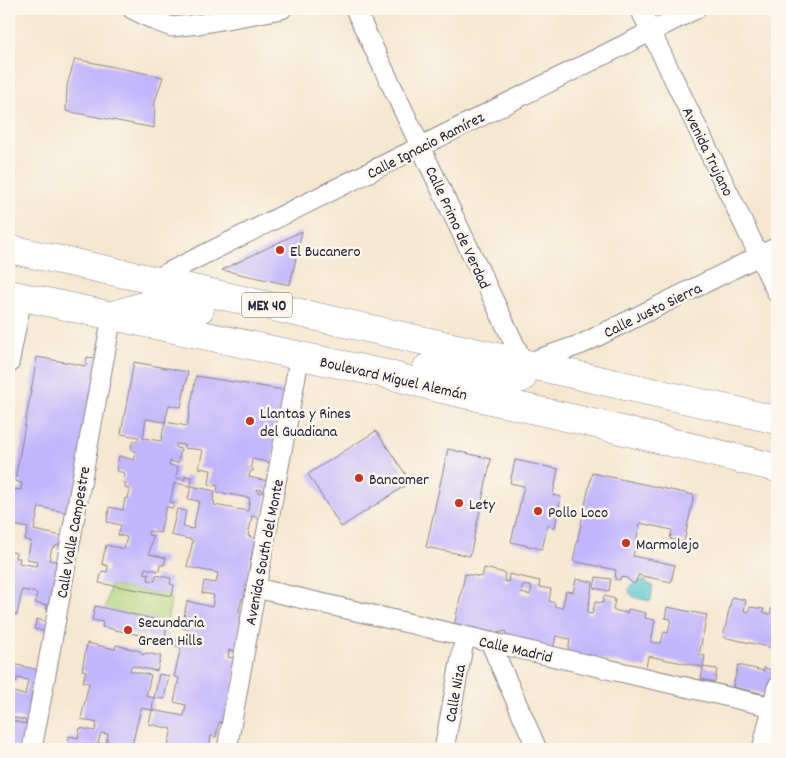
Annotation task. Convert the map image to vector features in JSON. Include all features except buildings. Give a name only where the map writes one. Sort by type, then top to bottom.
[{"type":"highway","name":"MEX 40","points":[[9,249],[777,420]]},
{"type":"highway","name":"Boulevard Miguel Alemán","points":[[15,295],[386,374],[777,468]]},
{"type":"highway","points":[[112,316],[166,301],[246,320],[277,322],[304,314]]},
{"type":"highway","points":[[386,374],[417,367],[509,381],[522,378],[524,364]]},
{"type":"street","points":[[132,9],[172,27],[282,9]]},
{"type":"street","name":"Calle Primo de Verdad","points":[[355,9],[524,364]]},
{"type":"street","name":"Avenida Trujano","points":[[640,9],[777,293]]},
{"type":"street","name":"Calle Ignacio Ramírez","points":[[153,280],[696,9]]},
{"type":"street","name":"Calle Justo Sierra","points":[[524,364],[582,344],[777,247]]},
{"type":"street","points":[[9,364],[15,295]]},
{"type":"street","name":"Calle Valle Campestre","points":[[32,749],[112,316]]},
{"type":"street","name":"Avenida South del Monte","points":[[227,749],[300,355]]},
{"type":"street","name":"Calle Madrid","points":[[256,588],[775,707]]},
{"type":"street","name":"Calle Niza","points":[[444,749],[465,636]]},
{"type":"street","points":[[490,642],[537,749]]},
{"type":"street","points":[[762,749],[775,707],[777,686]]},
{"type":"green space","points":[[110,585],[172,596],[167,622],[105,609]]},
{"type":"water","points":[[646,580],[648,584],[653,585],[651,600],[649,601],[635,597],[629,590],[630,586]]},
{"type":"place","name":"El Bucanero","points":[[280,250]]},
{"type":"place","name":"Llantas y Rines del Guadiana","points":[[250,421]]},
{"type":"place","name":"Bancomer","points":[[359,478]]},
{"type":"place","name":"Lety","points":[[459,503]]},
{"type":"place","name":"Pollo Loco","points":[[538,511]]},
{"type":"place","name":"Marmolejo","points":[[626,543]]},
{"type":"place","name":"Secundaria Green Hills","points":[[128,630]]}]
